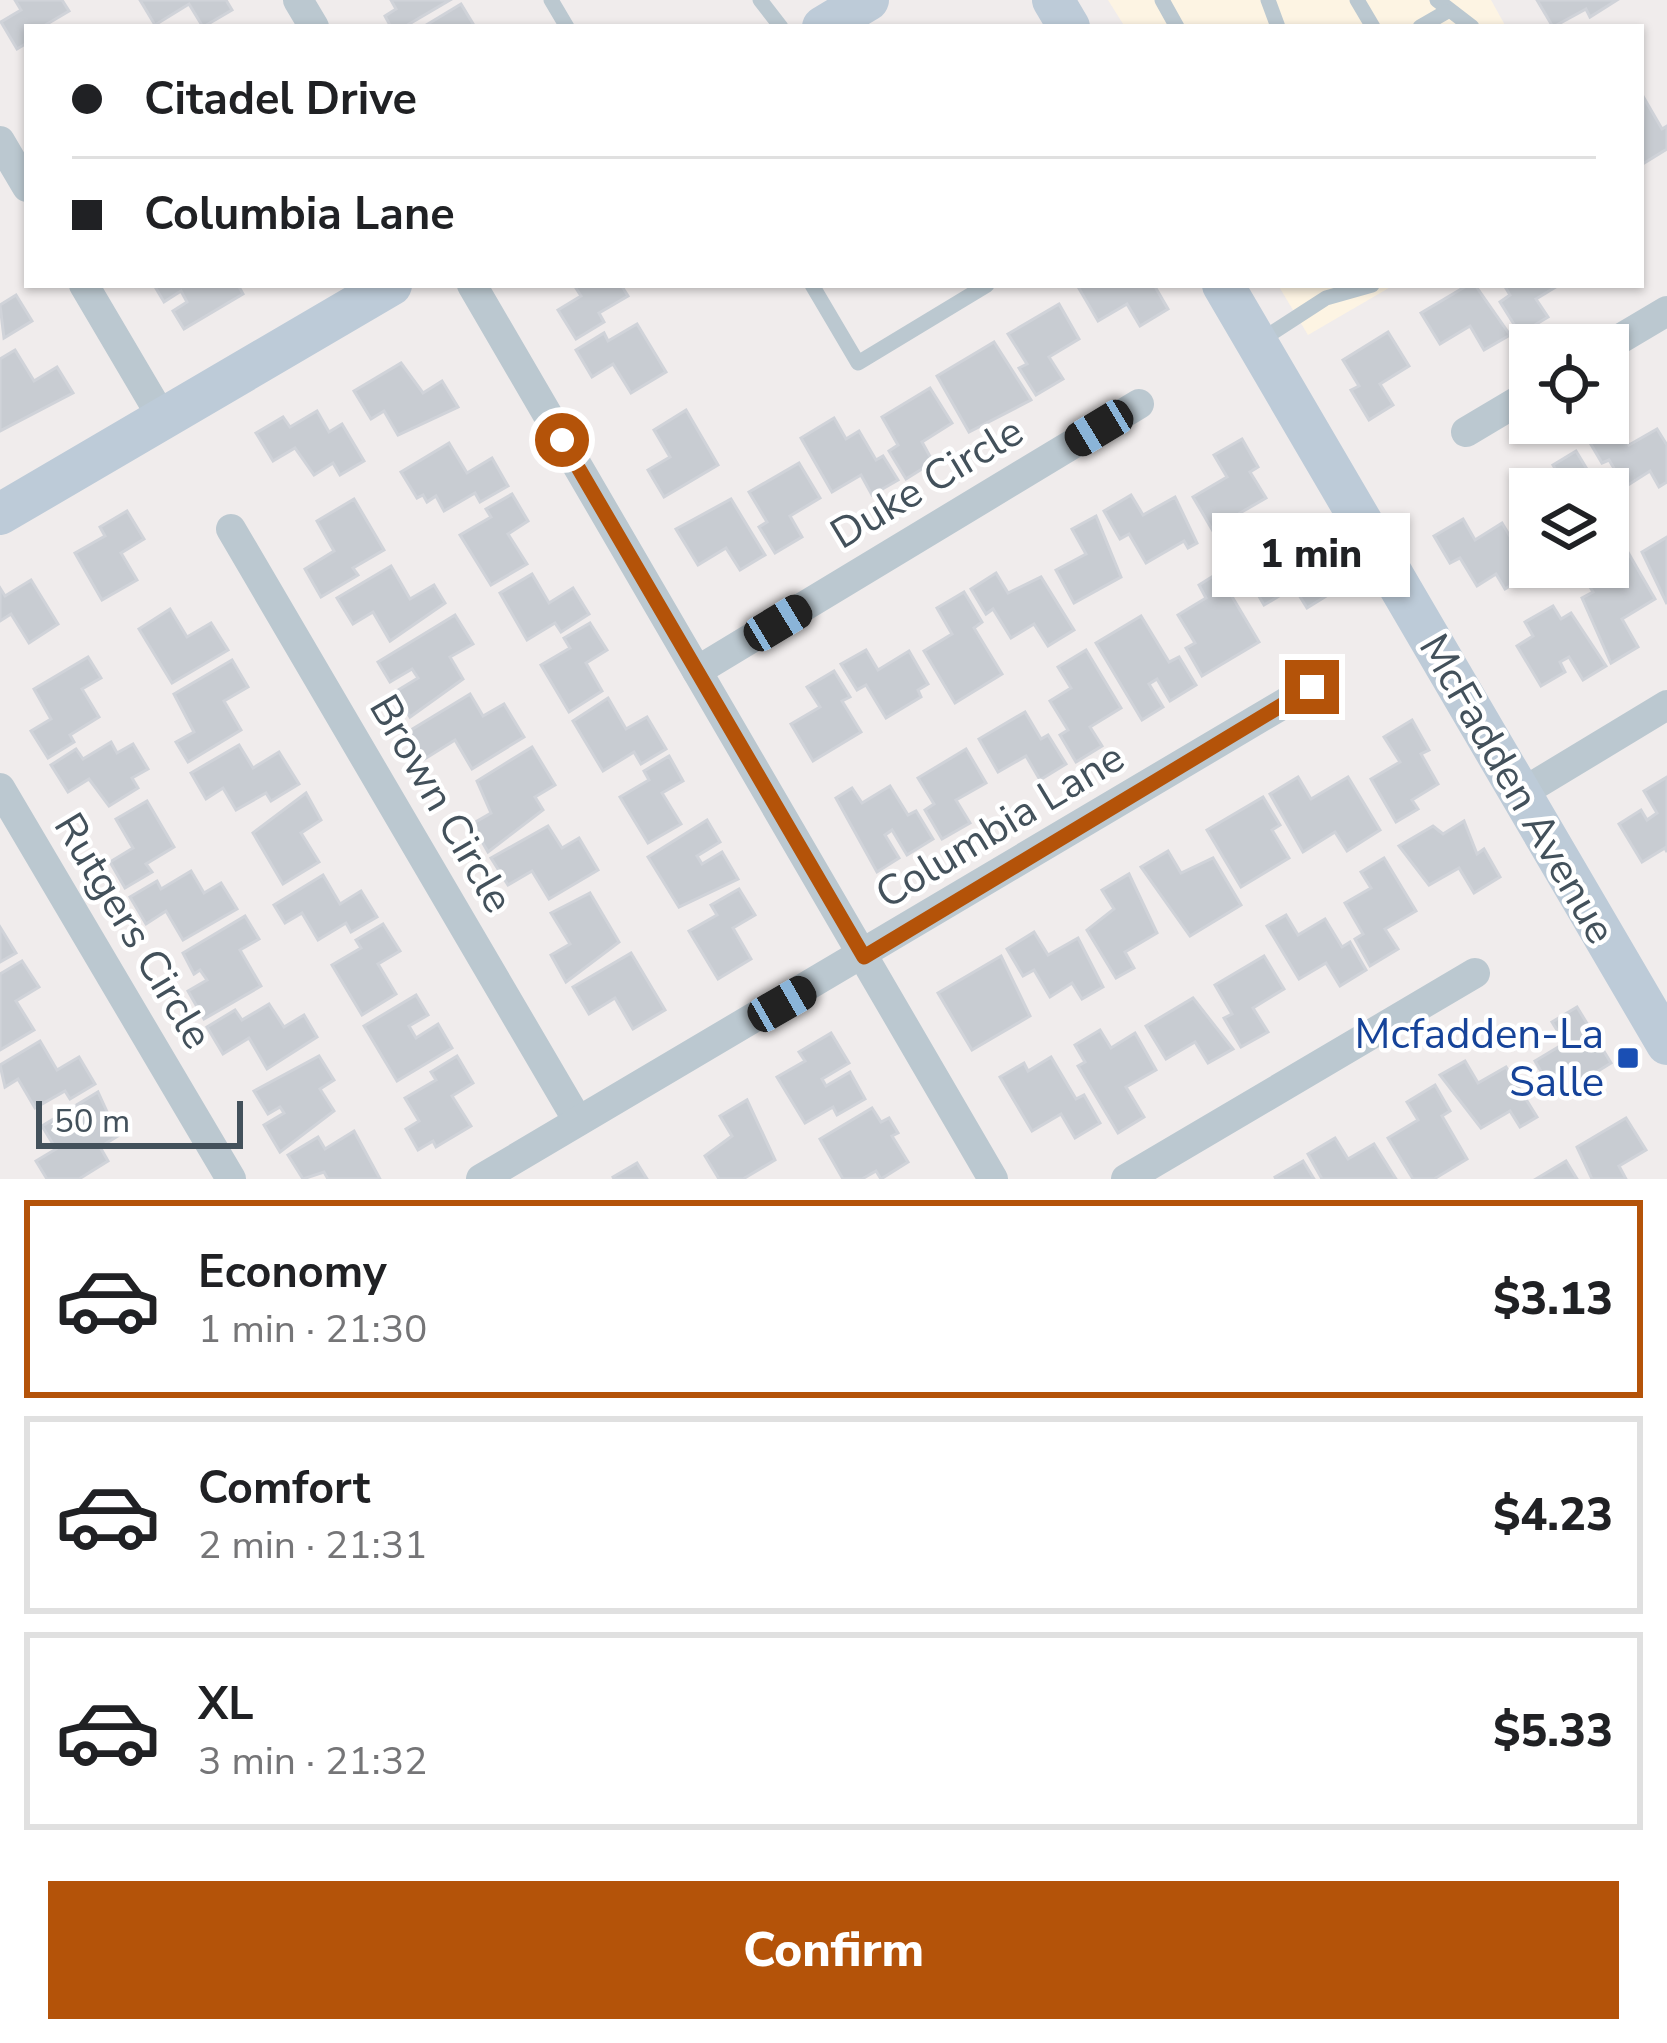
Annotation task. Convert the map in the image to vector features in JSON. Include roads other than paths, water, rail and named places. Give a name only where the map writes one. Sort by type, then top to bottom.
[{"type":"street","points":[[828,24],[868,0]]},
{"type":"street","points":[[0,141],[24,182]]},
{"type":"street","points":[[86,288],[163,419]]},
{"type":"street","points":[[0,514],[386,288]]},
{"type":"street","points":[[474,288],[993,1179]]},
{"type":"street","name":"McFadden Avenue","points":[[1225,288],[1667,1043]]},
{"type":"street","points":[[1629,334],[1667,311]]},
{"type":"street","name":"Duke Circle","points":[[697,671],[1139,404]]},
{"type":"street","points":[[1466,432],[1509,406]]},
{"type":"street","name":"Brown Circle","points":[[231,530],[578,1121]]},
{"type":"street","name":"Columbia Lane","points":[[481,1179],[864,957],[1312,687]]},
{"type":"street","points":[[1520,794],[1667,706]]},
{"type":"street","name":"Rutgers Circle","points":[[0,788],[231,1179]]},
{"type":"street","points":[[1126,1179],[1475,973]]},
{"type":"lane","points":[[760,0],[780,24]]},
{"type":"lane","points":[[1442,6],[1468,24]]},
{"type":"lane","points":[[814,288],[858,363],[983,288]]},
{"type":"lane","points":[[1257,343],[1324,291]]},
{"type":"place","name":"Mcfadden-La Salle","points":[[1628,1058]]}]
